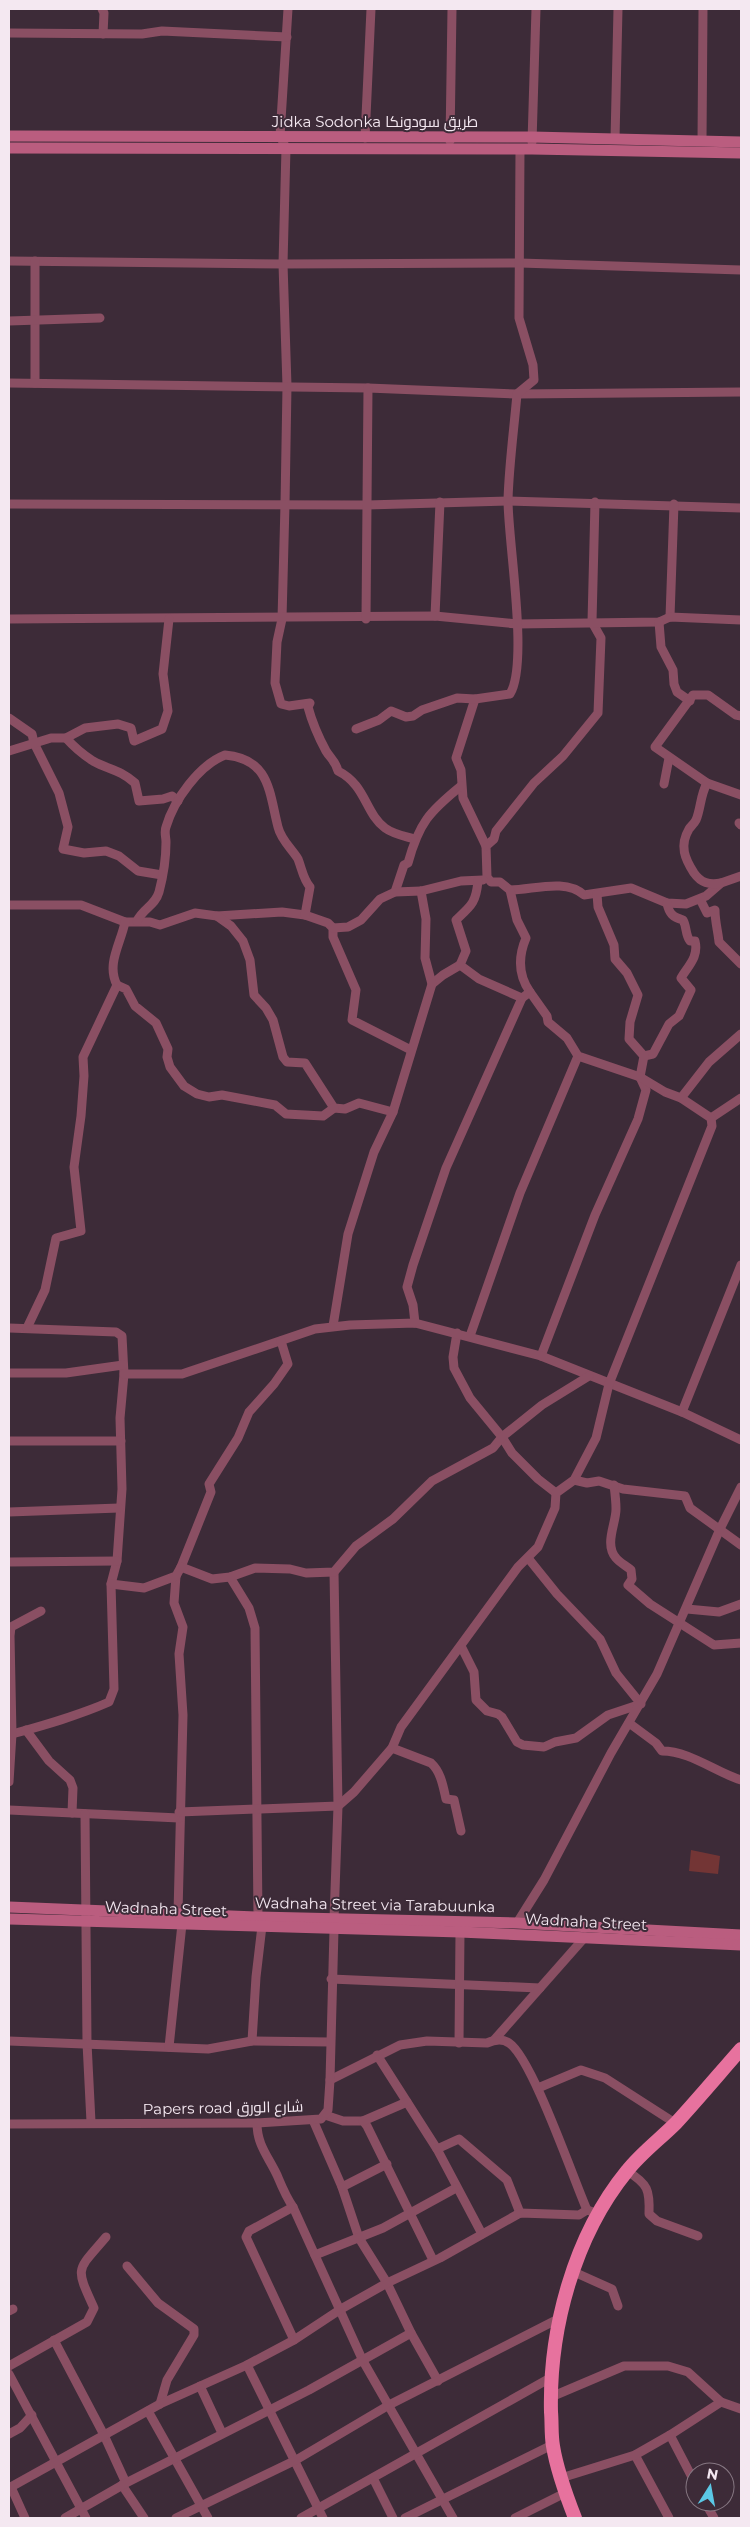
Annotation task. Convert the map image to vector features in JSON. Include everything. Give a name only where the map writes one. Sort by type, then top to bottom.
[{"type":"highway","points":[[575,2518],[565,2493],[552,2445],[552,2377],[560,2318],[593,2212],[627,2171],[675,2124],[741,2049]]},
{"type":"main road","name":"Jidka Sodonka طريق سودونكا","points":[[9,136],[82,142],[286,148],[741,152]]},
{"type":"main road","name":"Jidka Sodonka طريق سودونكا","points":[[9,148],[82,142],[280,136],[365,138],[532,137],[741,142]]},
{"type":"main road","points":[[9,1907],[88,1916]]},
{"type":"main road","name":"Wadnaha Street","points":[[9,1919],[88,1916],[328,1924],[741,1945]]},
{"type":"main road","name":"Wadnaha Street via Tarabuunka","points":[[328,1924],[517,1923],[741,1935]]},
{"type":"street","points":[[102,9],[104,12],[103,34]]},
{"type":"street","points":[[288,9],[280,136],[286,148],[283,264],[287,386],[286,504],[282,619],[275,683],[281,704],[289,706],[310,704],[308,707],[312,721],[328,754],[336,762],[338,771],[348,776],[359,788],[380,823],[386,829],[414,839]]},
{"type":"street","points":[[365,138],[371,9]]},
{"type":"street","points":[[450,150],[452,9]]},
{"type":"street","points":[[532,149],[536,9]]},
{"type":"street","points":[[615,139],[618,9]]},
{"type":"street","points":[[702,141],[703,9]]},
{"type":"street","points":[[9,33],[142,34],[162,31],[287,37]]},
{"type":"street","points":[[356,729],[378,720],[391,711],[406,717],[413,716],[422,710],[456,698],[475,699],[510,694],[512,690],[516,671],[517,624],[508,501],[517,394],[534,380],[533,365],[519,318],[520,150]]},
{"type":"street","points":[[9,261],[283,264],[520,263],[741,270]]},
{"type":"street","points":[[35,261],[37,322],[35,383]]},
{"type":"street","points":[[9,321],[37,322],[100,318]]},
{"type":"street","points":[[9,383],[287,386],[517,394],[741,392]]},
{"type":"street","points":[[366,618],[368,388]]},
{"type":"street","points":[[9,504],[367,505],[508,501],[674,504],[741,508]]},
{"type":"street","points":[[435,616],[440,502]]},
{"type":"street","points":[[486,846],[494,839],[496,831],[534,783],[563,756],[598,713],[601,638],[592,622],[595,502]]},
{"type":"street","points":[[670,617],[674,504]]},
{"type":"street","points":[[9,619],[282,619],[435,616],[517,624],[659,622],[670,617],[741,620]]},
{"type":"street","points":[[9,751],[51,738],[66,738],[85,728],[118,724],[131,728],[134,742],[162,729],[168,711],[163,674],[169,619]]},
{"type":"street","points":[[659,622],[661,647],[673,670],[674,684],[677,692],[690,700]]},
{"type":"street","points":[[741,716],[736,715],[708,695],[693,695],[656,745],[669,758],[684,766],[707,783],[741,795]]},
{"type":"street","points":[[475,699],[457,752],[457,765],[461,770],[463,798],[486,846],[487,877],[491,882],[500,882],[510,890],[528,890],[551,886],[579,890],[584,895],[631,888],[667,904],[686,904],[700,899],[721,882]]},
{"type":"street","points":[[9,718],[32,734],[34,742],[59,793],[68,827],[63,848],[84,853],[106,851],[119,856],[138,870],[162,875]]},
{"type":"street","points":[[66,738],[75,749],[94,762],[115,769],[135,783],[139,801],[163,799],[172,796],[178,801]]},
{"type":"street","points":[[137,921],[142,911],[151,906],[157,896],[162,875],[166,826],[178,801],[204,768],[217,758],[231,755],[257,765],[270,795],[278,829],[294,854],[305,881],[310,887],[305,915]]},
{"type":"street","points":[[664,784],[669,758]]},
{"type":"street","points":[[707,783],[700,798],[696,820],[688,830],[683,851],[688,864],[699,879],[708,884],[741,876]]},
{"type":"street","points":[[395,892],[404,865],[408,863],[414,839],[432,810],[461,786]]},
{"type":"street","points":[[333,928],[348,927],[361,920],[380,899],[395,892],[422,891],[461,881],[482,882],[487,877]]},
{"type":"street","points":[[432,984],[460,965],[466,951],[456,920],[472,905],[477,895],[478,881]]},
{"type":"street","points":[[510,890],[516,920],[526,938],[522,949],[521,980],[526,995],[547,1016],[548,1022],[567,1038],[578,1056],[640,1077],[665,1092],[681,1098],[711,1118],[712,1126],[609,1384],[596,1438],[574,1480],[556,1493]]},
{"type":"street","points":[[333,1326],[348,1234],[374,1152],[393,1112],[432,984],[426,958],[426,919],[422,891]]},
{"type":"street","points":[[597,894],[598,906],[614,945],[615,959],[627,973],[638,995],[630,1022],[629,1039],[644,1056]]},
{"type":"street","points":[[700,899],[707,913],[715,910],[715,924],[719,942],[741,964]]},
{"type":"street","points":[[644,1056],[653,1054],[669,1024],[679,1016],[691,990],[681,978],[692,964],[697,949],[695,941],[690,940],[687,936],[687,926],[683,920],[669,912],[667,904]]},
{"type":"street","points":[[9,905],[80,905],[125,922],[137,921],[160,925],[195,913],[217,916],[282,912],[305,915],[328,923],[333,928],[333,937],[356,990],[352,1020],[411,1050]]},
{"type":"street","points":[[217,916],[231,926],[243,941],[250,960],[254,995],[266,1008],[272,1020],[283,1058],[287,1062],[305,1063],[334,1108]]},
{"type":"street","points":[[125,922],[113,960],[113,977],[117,985],[126,989],[132,1003],[156,1023],[168,1049],[167,1057],[170,1066],[184,1086],[197,1094],[209,1097],[222,1095],[275,1105],[286,1114],[323,1116],[334,1108],[345,1109],[359,1103],[393,1112]]},
{"type":"street","points":[[460,965],[478,979],[526,995]]},
{"type":"street","points":[[27,1328],[45,1290],[56,1238],[82,1231],[74,1167],[81,1116],[84,1076],[83,1057],[117,985]]},
{"type":"street","points":[[415,1323],[413,1305],[407,1287],[413,1265],[446,1168],[526,995]]},
{"type":"street","points":[[681,1098],[709,1062],[741,1034]]},
{"type":"street","points":[[470,1336],[520,1193],[578,1056]]},
{"type":"street","points":[[541,1356],[595,1215],[638,1119],[646,1090],[640,1077],[644,1056]]},
{"type":"street","points":[[711,1118],[741,1098]]},
{"type":"street","points":[[682,1412],[741,1265]]},
{"type":"street","points":[[9,1373],[124,1370],[182,1374],[315,1329],[333,1326],[415,1323],[541,1356],[682,1412],[741,1440]]},
{"type":"street","points":[[9,1328],[116,1332],[122,1336],[124,1370],[121,1393],[122,1488],[119,1508],[117,1562],[112,1584],[114,1689],[109,1702],[75,1716],[12,1734]]},
{"type":"street","points":[[457,1333],[453,1357],[454,1368],[470,1398],[502,1437],[512,1453],[538,1479],[556,1493]]},
{"type":"street","points":[[169,2047],[180,1919],[179,1815],[183,1715],[180,1654],[183,1627],[174,1602],[176,1576],[211,1492],[209,1484],[238,1438],[248,1412],[274,1384],[288,1364],[282,1341]]},
{"type":"street","points":[[585,1937],[495,2039],[487,2043],[459,2043],[439,2040],[400,2045],[330,2080],[332,1978],[328,1924],[338,1806],[334,1572],[356,1546],[393,1519],[432,1481],[493,1448],[502,1437],[542,1405],[589,1376]]},
{"type":"street","points":[[9,1441],[121,1441]]},
{"type":"street","points":[[574,1480],[587,1483],[600,1481],[657,1494],[685,1496],[690,1508],[741,1545]]},
{"type":"street","points":[[614,1485],[616,1510],[611,1541],[615,1558],[631,1570],[632,1579],[628,1585],[632,1590],[650,1604],[714,1645],[741,1643]]},
{"type":"street","points":[[517,1923],[544,1880],[574,1820],[657,1674],[720,1529],[741,1487]]},
{"type":"street","points":[[9,1810],[85,1814],[179,1815],[338,1806],[354,1792],[392,1748],[401,1727],[518,1568],[538,1547],[555,1508],[556,1493]]},
{"type":"street","points":[[9,1512],[119,1508]]},
{"type":"street","points":[[528,1558],[556,1594],[600,1639],[616,1673],[641,1704]]},
{"type":"street","points":[[9,1562],[117,1562]]},
{"type":"street","points":[[181,1567],[212,1579],[230,1577],[255,1568],[290,1569],[306,1574],[334,1572]]},
{"type":"street","points":[[112,1584],[144,1588],[176,1576]]},
{"type":"street","points":[[230,1577],[250,1608],[256,1628],[256,1811],[260,1922],[252,2041]]},
{"type":"street","points":[[686,1609],[719,1612],[741,1604]]},
{"type":"street","points":[[9,1782],[12,1734],[10,1636],[12,1627],[41,1611]]},
{"type":"street","points":[[461,1646],[474,1672],[476,1700],[487,1711],[502,1717],[516,1742],[523,1745],[544,1747],[556,1742],[576,1738],[608,1715],[641,1704]]},
{"type":"street","points":[[629,1723],[656,1743],[662,1751],[684,1755],[741,1780]]},
{"type":"street","points":[[26,1730],[50,1760],[70,1780],[73,1788],[72,1813]]},
{"type":"street","points":[[392,1748],[431,1763],[436,1767],[446,1799],[454,1800],[461,1831]]},
{"type":"street","points":[[85,1814],[88,1916],[87,2043],[92,2122]]},
{"type":"street","points":[[459,2043],[458,1986],[460,1932]]},
{"type":"street","points":[[332,1978],[458,1986],[540,1988]]},
{"type":"street","points":[[25,2518],[10,2487],[160,2404],[248,2365],[294,2340],[341,2309],[387,2283],[440,2258],[520,2213],[579,2215],[593,2212],[538,2088],[518,2052],[508,2042],[495,2039]]},
{"type":"street","points":[[9,2041],[208,2049],[252,2041],[330,2042]]},
{"type":"street","points":[[378,2055],[437,2149],[482,2234]]},
{"type":"street","points":[[538,2088],[580,2070],[605,2078],[675,2124]]},
{"type":"street","name":"Papers road شارع الورق","points":[[9,2124],[92,2122],[257,2124],[322,2119],[325,2115],[330,2080]]},
{"type":"street","points":[[325,2115],[343,2121],[363,2121],[407,2102]]},
{"type":"street","points":[[313,2120],[342,2187],[359,2238],[387,2283],[411,2333],[438,2381]]},
{"type":"street","points":[[363,2121],[387,2164],[433,2260]]},
{"type":"street","points":[[257,2124],[257,2137],[262,2152],[271,2164],[284,2194],[293,2208],[364,2361],[453,2518]]},
{"type":"street","points":[[437,2149],[459,2139],[507,2180],[520,2213]]},
{"type":"street","points":[[342,2187],[387,2164]]},
{"type":"street","points":[[627,2171],[646,2186],[650,2198],[649,2214],[658,2220],[698,2236]]},
{"type":"street","points":[[315,2255],[359,2238],[456,2188]]},
{"type":"street","points":[[293,2208],[249,2231],[246,2237],[294,2340]]},
{"type":"street","points":[[9,2366],[87,2322],[94,2308],[80,2278],[80,2268],[106,2237]]},
{"type":"street","points":[[127,2266],[158,2303],[194,2329],[194,2335],[167,2380],[160,2404]]},
{"type":"street","points":[[574,2272],[612,2289],[618,2306]]},
{"type":"street","points":[[176,2518],[296,2460],[389,2405],[560,2318]]},
{"type":"street","points":[[65,2518],[84,2514],[124,2484],[364,2361],[411,2333]]},
{"type":"street","points":[[54,2340],[104,2435],[124,2484],[144,2518]]},
{"type":"street","points":[[248,2365],[296,2460],[317,2510],[323,2518]]},
{"type":"street","points":[[551,2397],[624,2366],[668,2366],[688,2372],[721,2402],[741,2410]]},
{"type":"street","points":[[9,2374],[84,2514]]},
{"type":"street","points":[[301,2518],[418,2454],[552,2377]]},
{"type":"street","points":[[200,2386],[222,2433]]},
{"type":"street","points":[[561,2478],[635,2455],[670,2436],[721,2402]]},
{"type":"street","points":[[148,2411],[172,2458],[208,2518]]},
{"type":"street","points":[[9,2434],[20,2428],[32,2415]]},
{"type":"street","points":[[670,2436],[685,2464]]},
{"type":"street","points":[[405,2518],[552,2445]]},
{"type":"street","points":[[635,2455],[669,2518]]},
{"type":"street","points":[[373,2478],[393,2518]]},
{"type":"street","points":[[515,2518],[565,2493]]},
{"type":"shaded area","points":[[691,1850],[720,1856],[718,1874],[689,1871]]}]
